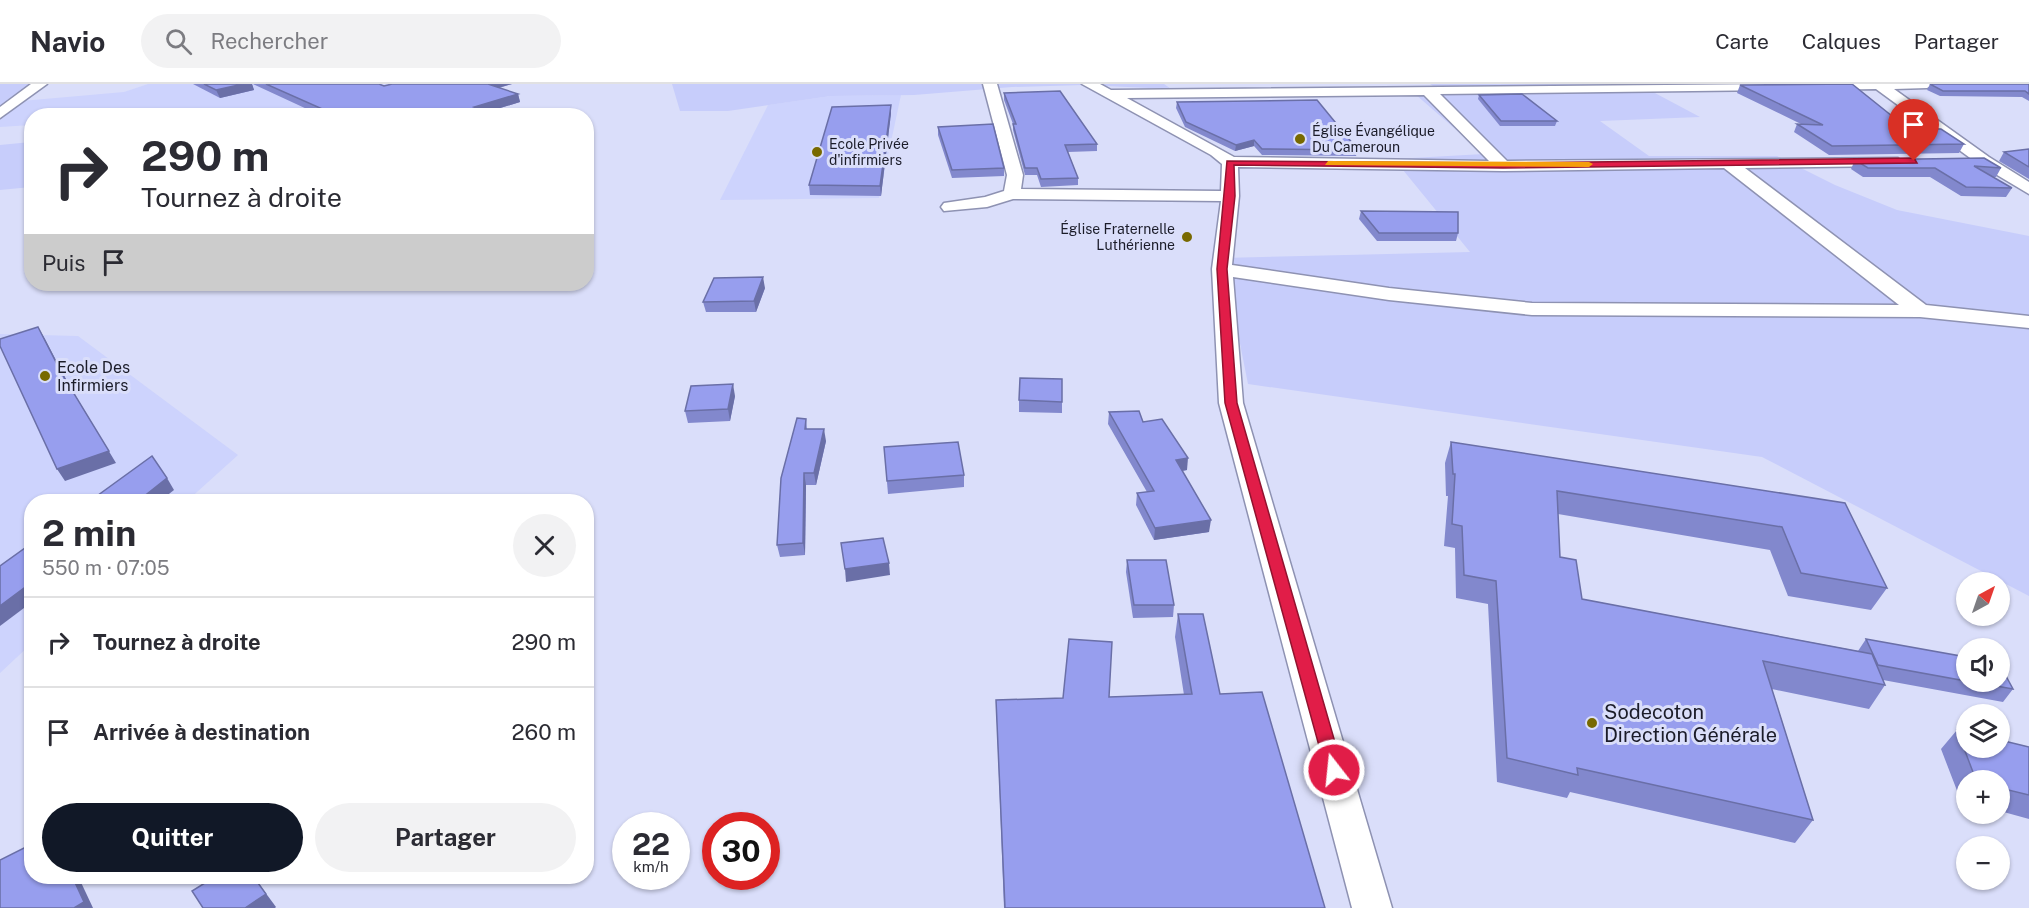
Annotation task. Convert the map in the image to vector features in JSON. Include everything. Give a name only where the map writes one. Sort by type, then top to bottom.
[{"type":"street","points":[[0,114],[40,84]]},
{"type":"street","points":[[990,84],[1015,175],[1012,194]]},
{"type":"street","points":[[1089,84],[1217,152],[1230,162],[1503,166],[1914,161]]},
{"type":"street","points":[[1878,84],[1983,160],[2029,189]]},
{"type":"street","points":[[1109,94],[1429,92],[1927,84]]},
{"type":"street","points":[[1429,92],[1503,166]]},
{"type":"street","points":[[1960,160],[1983,160]]},
{"type":"street","points":[[1230,162],[1230,196],[1222,269],[1231,403],[1372,908]]},
{"type":"street","points":[[1728,162],[1920,311]]},
{"type":"street","points":[[950,207],[987,202],[1012,194],[1230,196]]},
{"type":"street","points":[[1222,269],[1389,294],[1532,309],[1920,311],[2029,322]]},
{"type":"shaded area","points":[[0,84],[34,84],[0,110]]},
{"type":"shaded area","points":[[148,84],[412,84],[321,108],[24,108],[24,125],[0,127],[0,110],[10,102],[124,92]]},
{"type":"shaded area","points":[[672,84],[1164,84],[1171,89],[1084,85],[1012,87],[914,95],[831,96],[728,111],[680,111]]},
{"type":"shaded area","points":[[1430,84],[1704,84],[1716,89],[1653,92],[1700,117],[1600,121],[1649,156],[1777,156],[1835,185],[1897,210],[2029,236],[2029,596],[2010,586],[2010,572],[1983,572],[1762,457],[1248,384],[1223,258],[1470,252],[1394,159],[1484,154],[1415,94],[1442,92]]},
{"type":"shaded area","name":"Ecole Privée d'infirmiers","points":[[901,95],[879,198],[720,200],[768,105],[831,96]]},
{"type":"shaded area","points":[[24,143],[24,188],[0,190],[0,145]]},
{"type":"shaded area","points":[[0,334],[78,336],[238,455],[195,494],[24,494],[24,651],[0,673]]},
{"type":"building","points":[[204,84],[243,84],[216,90]]},
{"type":"building","points":[[266,84],[379,84],[384,86],[392,84],[488,84],[518,94],[474,107],[476,108],[320,108]]},
{"type":"building","points":[[1852,84],[1907,128],[1941,129],[1964,144],[1832,146],[1797,124],[1823,125],[1740,85]]},
{"type":"building","points":[[1930,84],[2029,84],[2029,94],[2025,91],[1943,91]]},
{"type":"building","points":[[1060,91],[1097,144],[1065,145],[1078,178],[1041,179],[1037,168],[1025,168],[1013,124],[1016,124],[1004,93]]},
{"type":"building","points":[[1522,94],[1557,121],[1501,121],[1479,95]]},
{"type":"building","points":[[1317,100],[1358,150],[1262,149],[1254,140],[1236,145],[1186,122],[1177,102]]},
{"type":"building","points":[[891,105],[880,186],[809,185],[832,107]]},
{"type":"building","points":[[993,124],[1004,168],[952,170],[938,127]]},
{"type":"building","points":[[2029,149],[2029,167],[2004,152]]},
{"type":"building","points":[[1984,158],[2001,168],[1974,166],[2012,188],[1966,187],[1935,168],[1868,168],[1855,160]]},
{"type":"building","points":[[1361,211],[1458,212],[1458,233],[1379,233]]},
{"type":"building","points":[[763,277],[754,301],[703,302],[714,278]]},
{"type":"building","points":[[38,327],[62,374],[109,451],[57,469],[0,346],[0,339]]},
{"type":"building","points":[[1020,378],[1062,379],[1062,402],[1019,400]]},
{"type":"building","points":[[733,384],[728,409],[685,411],[691,386]]},
{"type":"building","points":[[1139,411],[1143,422],[1162,419],[1188,458],[1176,460],[1211,520],[1155,528],[1137,493],[1154,491],[1109,412]]},
{"type":"building","points":[[797,418],[806,419],[805,429],[824,429],[814,473],[804,473],[803,543],[777,545],[781,478]]},
{"type":"building","points":[[958,442],[964,475],[887,481],[884,447]]},
{"type":"building","points":[[1451,442],[1845,503],[1887,588],[1801,573],[1782,527],[1557,491],[1560,557],[1576,560],[1582,599],[1872,654],[1885,685],[1763,661],[1813,820],[1577,768],[1578,775],[1507,758],[1496,581],[1464,575],[1462,526],[1452,524],[1455,474],[1453,474]]},
{"type":"building","points":[[152,456],[167,478],[147,494],[100,494]]},
{"type":"building","points":[[883,538],[889,563],[845,569],[841,543]]},
{"type":"building","points":[[24,549],[24,588],[0,606],[0,566]]},
{"type":"building","points":[[1127,560],[1166,560],[1174,605],[1134,605]]},
{"type":"building","points":[[1178,614],[1203,614],[1220,694],[1262,692],[1325,908],[1005,908],[996,700],[1063,698],[1069,639],[1112,642],[1109,697],[1192,694]]},
{"type":"building","points":[[1866,639],[1956,655],[1956,679],[1878,665]]},
{"type":"building","points":[[2010,742],[2029,747],[2029,795],[2010,790],[2010,770],[1972,770],[1968,758],[2010,758]]},
{"type":"building","points":[[24,848],[24,884],[76,884],[84,902],[74,908],[0,908],[0,860]]},
{"type":"building","points":[[203,884],[259,884],[266,894],[245,908],[203,908],[192,891]]},
{"type":"slow traffic","points":[[1328,164],[1503,166],[1589,164]]},
{"type":"place","name":"Église Évangélique Du Cameroun","points":[[1300,139]]},
{"type":"place","name":"Ecole Privée d'infirmiers","points":[[817,152]]},
{"type":"place","name":"Église Fraternelle Luthérienne","points":[[1187,237]]},
{"type":"place","name":"Ecole Des Infirmiers","points":[[45,376]]},
{"type":"place","name":"Sodecoton Direction Générale","points":[[1592,723]]},
{"type":"route","points":[[1334,770],[1231,403],[1222,269],[1232,172],[1230,162],[1503,166],[1914,161]]}]
